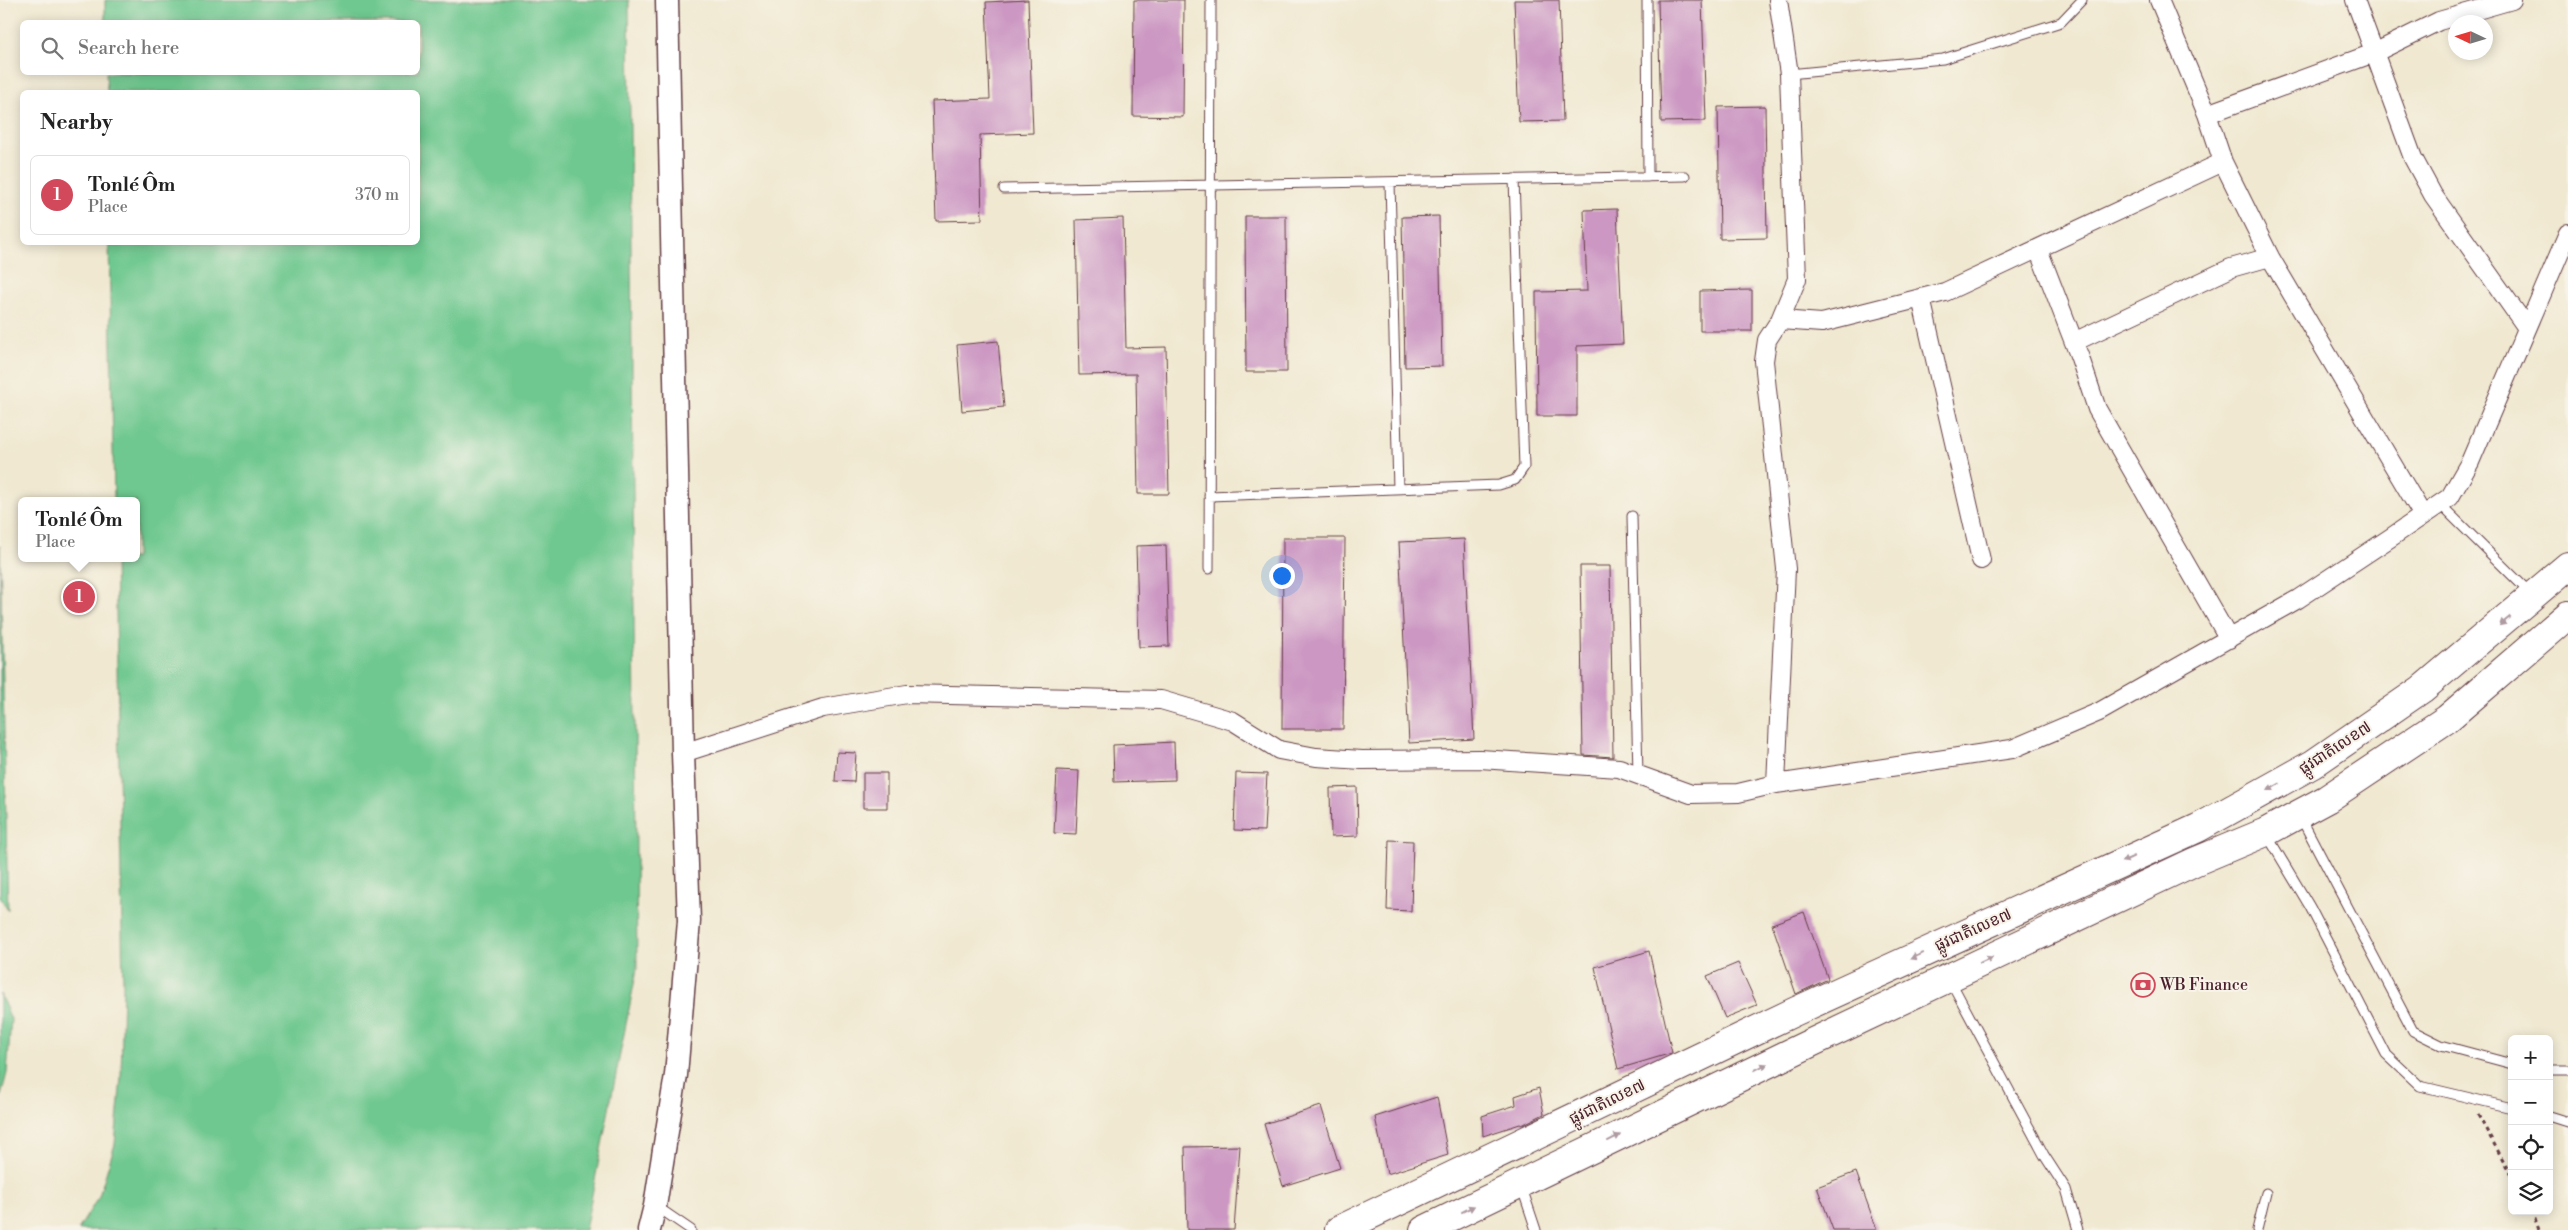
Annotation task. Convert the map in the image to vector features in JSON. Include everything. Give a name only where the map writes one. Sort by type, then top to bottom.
[{"type":"highway","name":"ផ្លូវជាតិលេខ៧","points":[[1346,1229],[1794,1012],[2198,828],[2250,801],[2313,764],[2422,690],[2534,597],[2568,566]]},
{"type":"highway","name":"ផ្លូវជាតិលេខ៧","points":[[1424,1230],[1815,1040],[2194,862],[2266,832],[2327,799],[2447,719],[2568,615]]},
{"type":"highway","points":[[1794,1012],[1815,1040]]},
{"type":"street","points":[[649,1230],[655,1206],[676,1076],[689,921],[683,753],[667,0]]},
{"type":"street","points":[[1776,784],[1786,569],[1764,361],[1767,340],[1780,320],[1797,279],[1790,74],[1778,0]]},
{"type":"street","points":[[2159,0],[2208,114],[2223,162],[2270,257],[2422,514]]},
{"type":"street","points":[[2355,0],[2413,158],[2433,195],[2527,328]]},
{"type":"street","points":[[2208,114],[2374,54],[2439,21],[2512,0]]},
{"type":"street","points":[[1780,320],[1822,323],[1945,292],[2223,162]]},
{"type":"street","points":[[683,753],[823,708],[907,694],[1161,700],[1233,721],[1279,750],[1316,757],[1362,760],[1480,759],[1619,768],[1691,794],[1738,793],[1776,784],[2012,749],[2099,712],[2298,599],[2450,497],[2470,462],[2568,234]]},
{"type":"street","points":[[2038,249],[2074,342],[2097,409],[2229,638]]},
{"type":"street","points":[[2074,342],[2231,268],[2270,257]]},
{"type":"street","points":[[1921,298],[1981,560]]},
{"type":"lane","points":[[1209,569],[1211,0]]},
{"type":"lane","points":[[1647,0],[1648,176]]},
{"type":"lane","points":[[1790,74],[1943,59],[2061,22],[2082,0]]},
{"type":"lane","points":[[1004,189],[1685,176]]},
{"type":"lane","points":[[1209,496],[1499,484],[1515,480],[1524,467],[1514,179]]},
{"type":"lane","points":[[1390,182],[1398,489]]},
{"type":"lane","points":[[2439,503],[2534,597]]},
{"type":"lane","points":[[1632,516],[1638,775]]},
{"type":"lane","points":[[2299,814],[2413,1031],[2441,1045],[2508,1063]]},
{"type":"lane","points":[[2266,832],[2310,907],[2386,1054],[2420,1086],[2508,1107]]},
{"type":"lane","points":[[1949,978],[2044,1155],[2066,1189],[2078,1230]]},
{"type":"lane","points":[[2553,1070],[2568,1070]]},
{"type":"lane","points":[[2553,1117],[2568,1122]]},
{"type":"lane","points":[[1521,1183],[1536,1230]]},
{"type":"lane","points":[[2257,1230],[2266,1193]]},
{"type":"lane","points":[[655,1206],[691,1230]]},
{"type":"path","points":[[2467,1096],[2509,1170]]},
{"type":"path","points":[[2533,1215],[2539,1230]]},
{"type":"green space","points":[[105,0],[629,0],[637,969],[585,1230],[78,1230],[99,1196],[115,1144],[121,1077],[123,986],[115,562],[140,562],[140,497],[114,497],[109,245],[420,245],[420,90],[107,90],[106,75],[420,75],[420,20],[105,20]]},
{"type":"green space","points":[[0,546],[8,911],[0,896]]},
{"type":"green space","points":[[0,994],[11,1019],[7,1073],[0,1100]]},
{"type":"building","points":[[1028,0],[1033,133],[980,135],[982,220],[936,221],[932,101],[990,99],[986,2]]},
{"type":"building","points":[[1134,0],[1184,0],[1183,117],[1133,116]]},
{"type":"building","points":[[1514,0],[1559,0],[1563,121],[1519,122]]},
{"type":"building","points":[[1658,0],[1702,0],[1706,121],[1661,122]]},
{"type":"building","points":[[1765,106],[1767,238],[1720,239],[1718,107]]},
{"type":"building","points":[[1617,209],[1623,344],[1577,346],[1577,416],[1537,416],[1536,292],[1587,291],[1584,210]]},
{"type":"building","points":[[1245,216],[1286,216],[1287,372],[1246,372]]},
{"type":"building","points":[[1439,216],[1442,366],[1405,367],[1402,217]]},
{"type":"building","points":[[1123,218],[1126,348],[1166,347],[1169,494],[1138,494],[1136,374],[1079,375],[1076,220]]},
{"type":"building","points":[[1752,290],[1752,331],[1700,331],[1700,291]]},
{"type":"building","points":[[998,341],[1004,407],[962,411],[957,345]]},
{"type":"building","points":[[1283,538],[1345,538],[1343,729],[1282,729]]},
{"type":"building","points":[[1464,539],[1474,739],[1409,743],[1399,542]]},
{"type":"building","points":[[1166,545],[1169,646],[1139,647],[1136,546]]},
{"type":"building","points":[[1580,566],[1610,566],[1613,757],[1583,755]]},
{"type":"building","points":[[1174,742],[1175,780],[1114,782],[1113,745]]},
{"type":"building","points":[[837,752],[856,753],[854,782],[835,781]]},
{"type":"building","points":[[1057,770],[1079,771],[1076,834],[1054,833]]},
{"type":"building","points":[[863,773],[887,773],[887,808],[863,808]]},
{"type":"building","points":[[1236,773],[1267,774],[1264,831],[1234,830]]},
{"type":"building","points":[[1357,787],[1358,836],[1331,837],[1330,788]]},
{"type":"building","points":[[1389,840],[1413,841],[1411,911],[1387,910]]},
{"type":"building","points":[[1804,912],[1828,979],[1796,994],[1772,924]]},
{"type":"building","points":[[1649,951],[1672,1053],[1618,1069],[1595,967]]},
{"type":"building","points":[[1738,963],[1757,1005],[1725,1018],[1707,976]]},
{"type":"building","points":[[1539,1088],[1544,1114],[1522,1125],[1520,1124],[1483,1136],[1482,1116],[1516,1105],[1515,1096]]},
{"type":"building","points":[[1437,1097],[1448,1155],[1387,1174],[1375,1117]]},
{"type":"building","points":[[1321,1106],[1340,1168],[1283,1186],[1264,1124]]},
{"type":"building","points":[[1240,1146],[1234,1230],[1187,1230],[1185,1147]]},
{"type":"building","points":[[1856,1172],[1877,1230],[1833,1230],[1817,1187]]},
{"type":"place","name":"Tonlé Ôm","points":[[79,597]]},
{"type":"place","name":"WB Finance","points":[[2143,985]]}]
